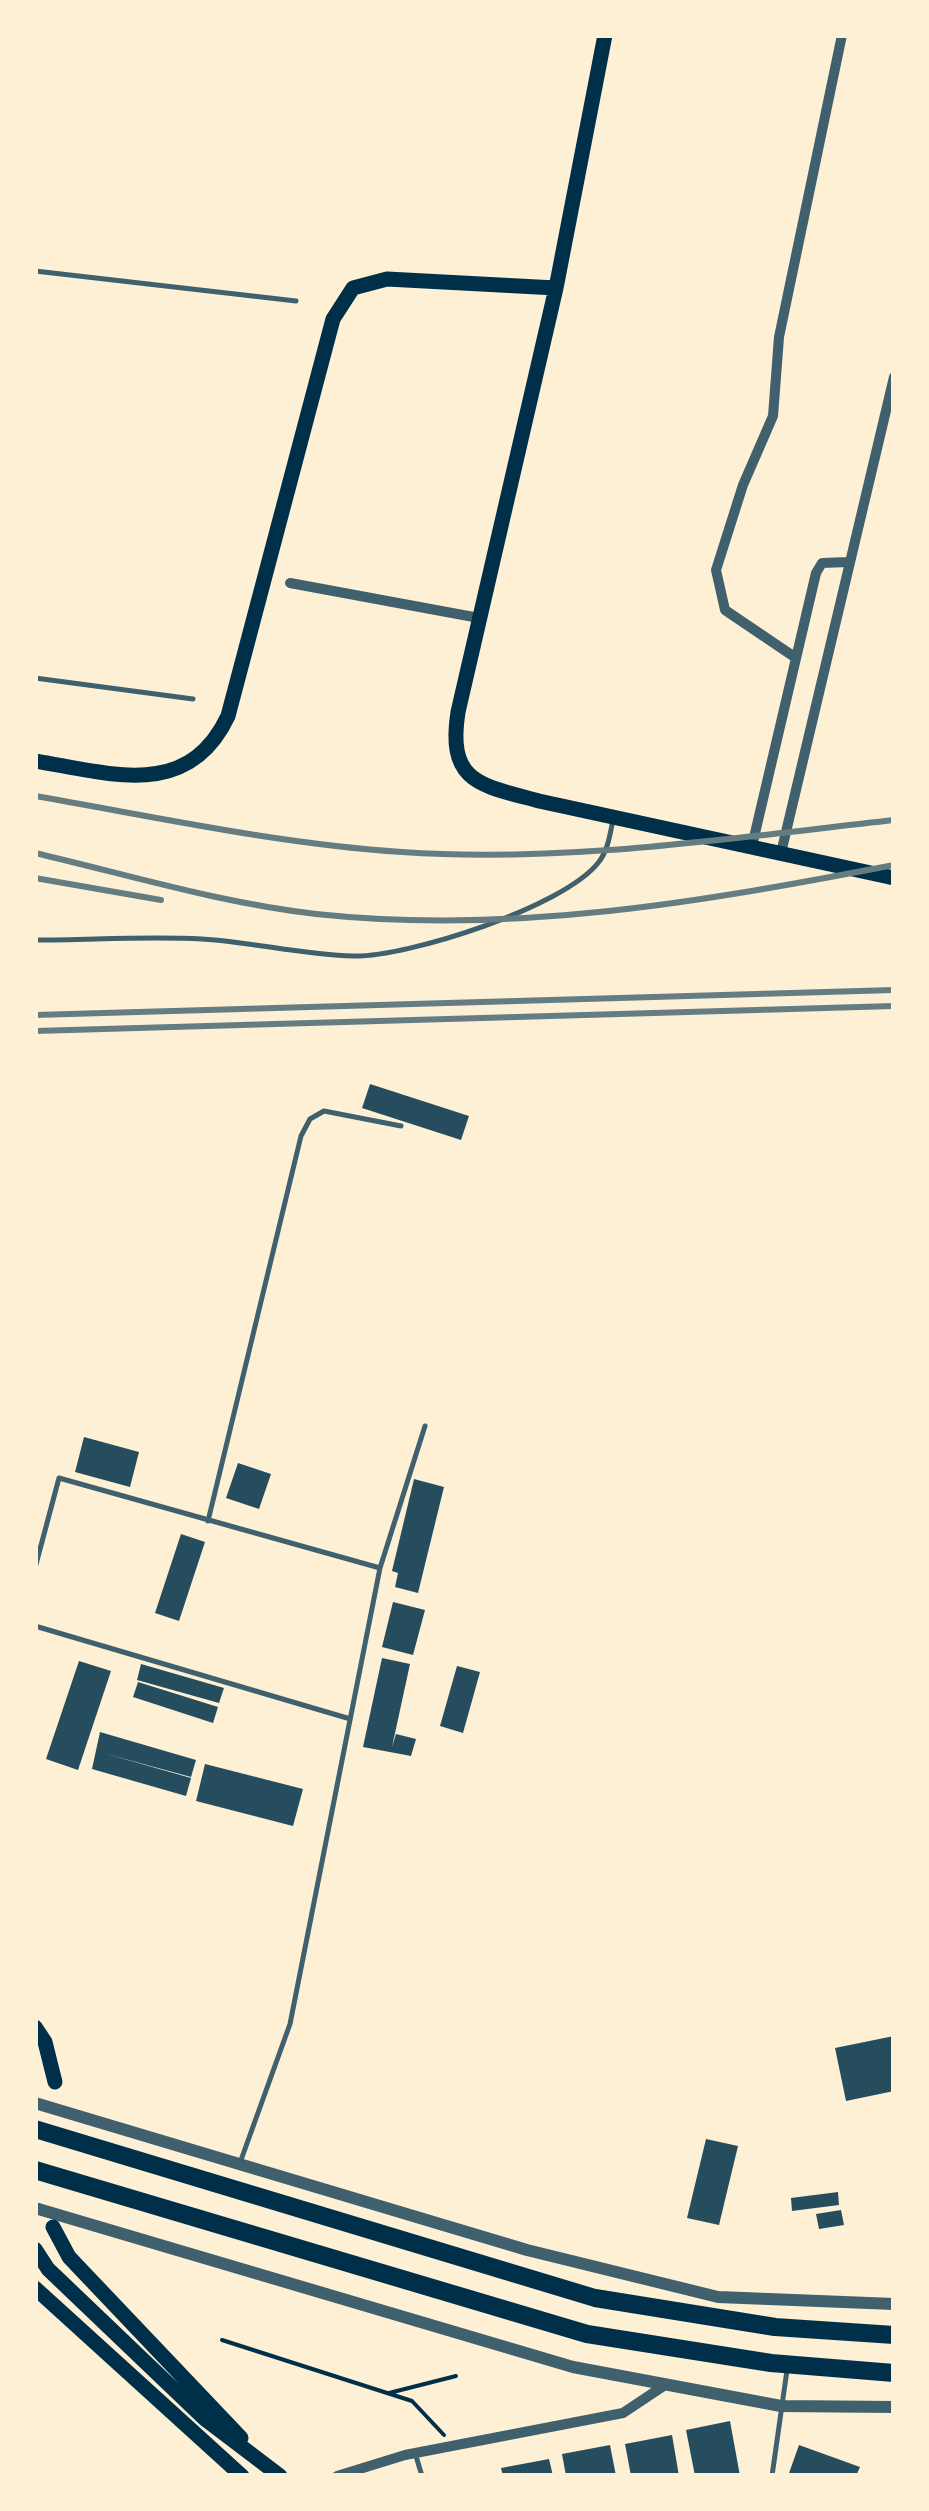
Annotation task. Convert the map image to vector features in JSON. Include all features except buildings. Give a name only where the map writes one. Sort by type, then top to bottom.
[{"type":"highway","points":[[35,2129],[595,2298],[775,2327],[894,2336]]},
{"type":"highway","points":[[35,2170],[587,2334],[788,2365],[894,2373]]},
{"type":"main road","points":[[605,35],[556,288],[454,735],[456,759],[468,776],[487,787],[894,878]]},
{"type":"main road","points":[[35,761],[131,776],[158,775],[192,761],[218,739],[228,716],[333,319],[353,288],[387,279],[556,288]]},
{"type":"main road","points":[[35,2027],[45,2042],[56,2082]]},
{"type":"main road","points":[[53,2227],[69,2257],[256,2456]]},
{"type":"main road","points":[[35,2249],[48,2269],[205,2419],[280,2476]]},
{"type":"main road","points":[[35,2288],[242,2476]]},
{"type":"street","points":[[796,658],[725,610],[716,570],[744,485],[774,416],[778,337],[842,35]]},
{"type":"street","points":[[781,853],[894,377]]},
{"type":"street","points":[[752,846],[818,566],[848,562]]},
{"type":"street","points":[[290,584],[479,618]]},
{"type":"street","points":[[35,2102],[527,2250],[718,2296],[894,2304]]},
{"type":"street","points":[[35,2208],[573,2367],[781,2406],[894,2407]]},
{"type":"street","points":[[336,2476],[415,2453],[623,2414],[664,2385]]},
{"type":"lane","points":[[35,270],[296,301]]},
{"type":"lane","points":[[35,678],[193,699]]},
{"type":"lane","points":[[35,940],[104,936],[206,939],[356,956],[399,953],[445,941],[572,884],[598,863],[614,817]]},
{"type":"lane","points":[[208,1520],[300,1136],[310,1119],[324,1111],[401,1126]]},
{"type":"lane","points":[[240,2163],[290,2024],[304,1966],[347,1718],[380,1568],[425,1426]]},
{"type":"lane","points":[[35,1568],[59,1478],[380,1568]]},
{"type":"lane","points":[[35,1626],[347,1718]]},
{"type":"lane","points":[[772,2476],[788,2365]]},
{"type":"lane","points":[[415,2453],[422,2476]]},
{"type":"path","points":[[222,2340],[424,2408],[453,2446]]},
{"type":"path","points":[[384,2394],[456,2376]]},
{"type":"railway","points":[[35,796],[310,843],[464,855],[648,847],[894,820]]},
{"type":"railway","points":[[35,853],[245,903],[316,914],[389,919],[462,920],[606,911],[894,865]]},
{"type":"railway","points":[[35,878],[161,900]]},
{"type":"railway","points":[[35,1015],[894,990]]},
{"type":"railway","points":[[35,1031],[894,1006]]}]
